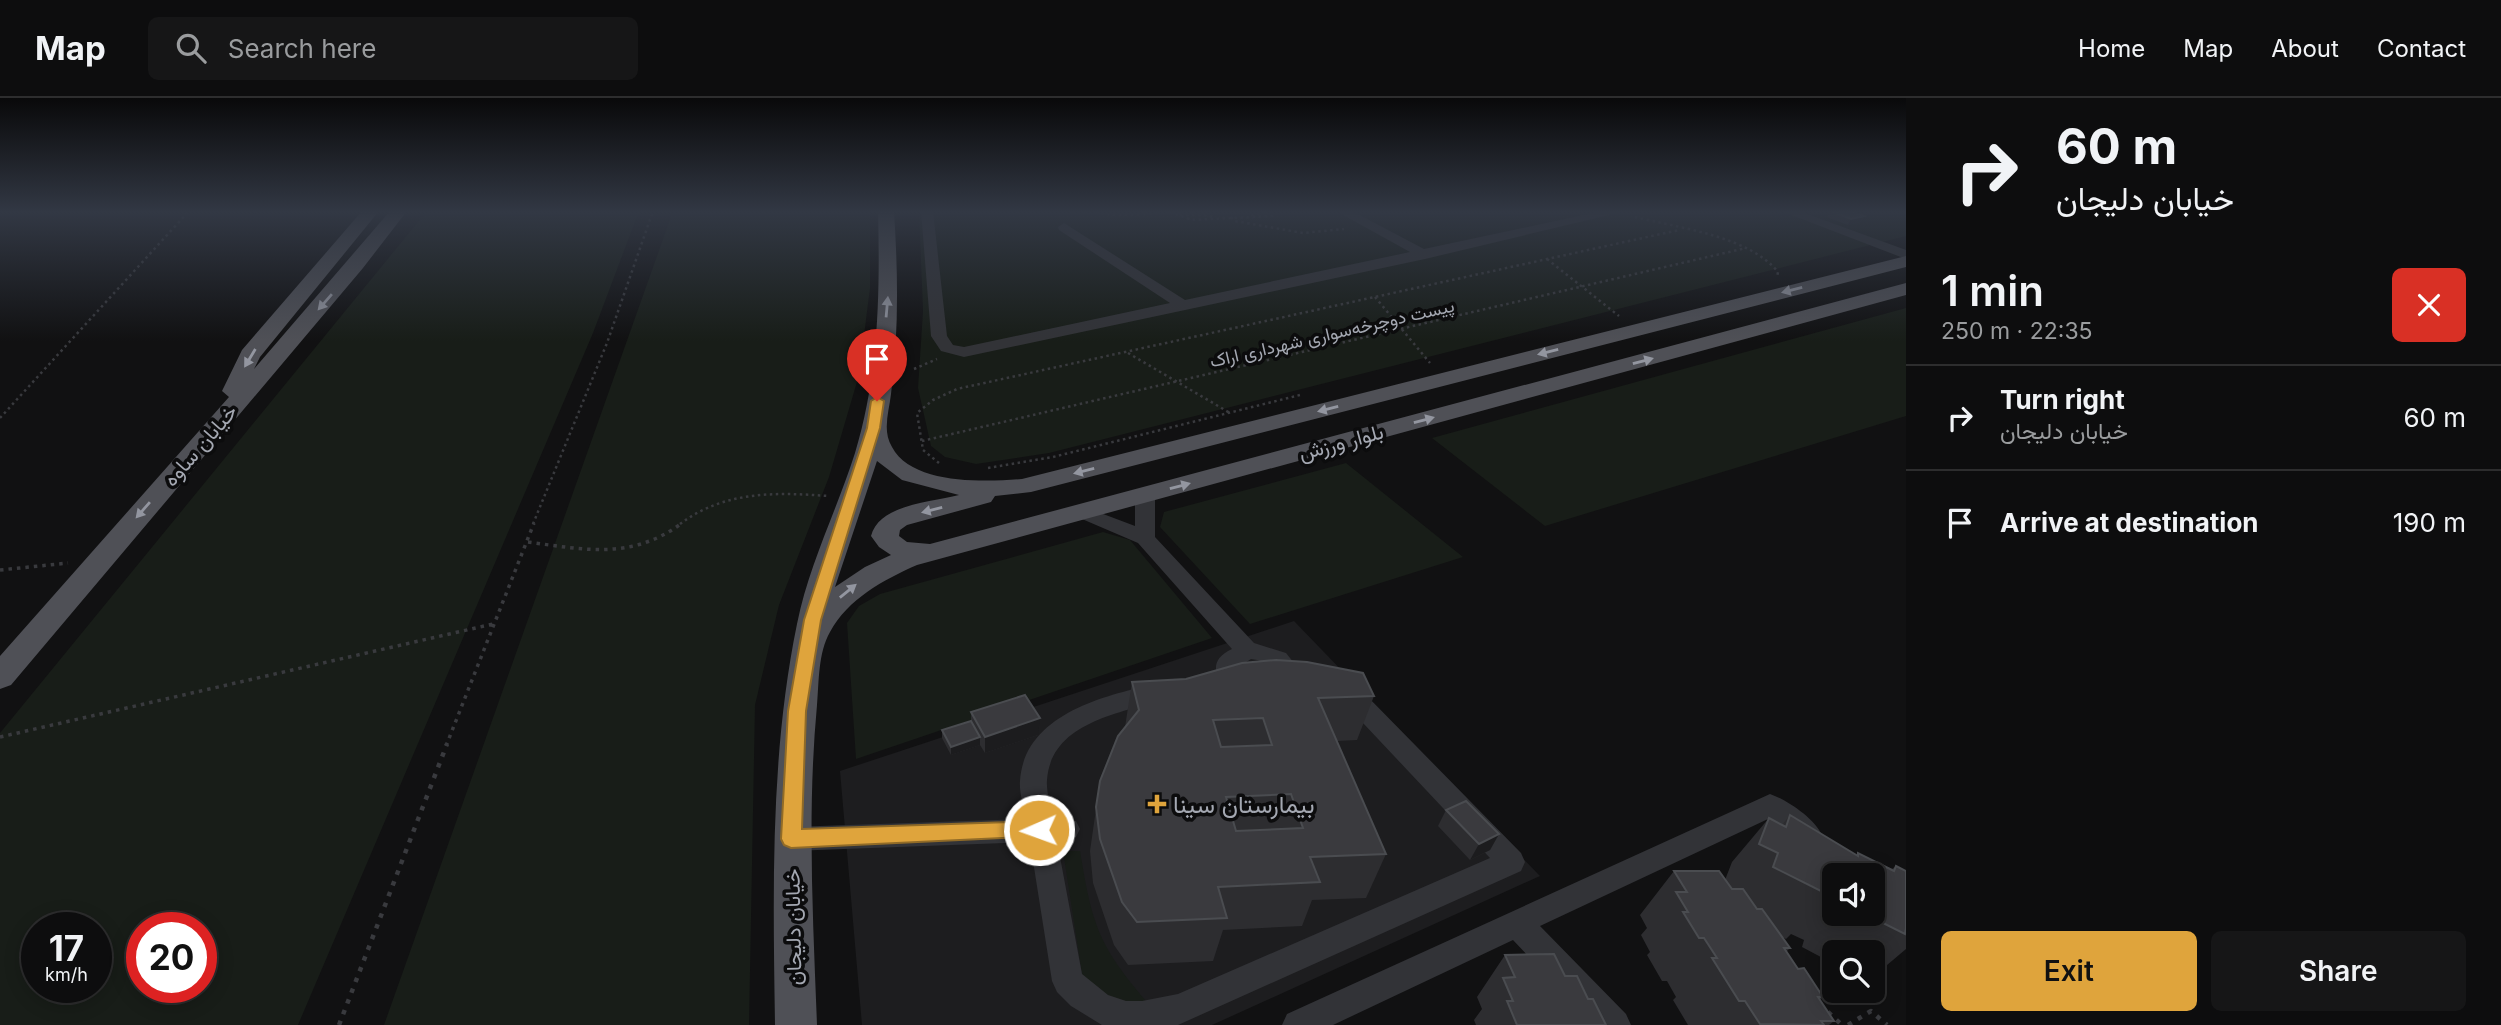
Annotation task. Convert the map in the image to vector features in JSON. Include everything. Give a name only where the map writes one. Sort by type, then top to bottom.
[{"type":"main road","points":[[217,424],[250,355],[335,254]]},
{"type":"main road","name":"خیابان ساوه","points":[[0,677],[365,254]]},
{"type":"main road","name":"خیابان دلیجان","points":[[796,1025],[791,839],[797,711],[812,620],[874,428],[890,279],[889,254]]},
{"type":"main road","name":"بلوار ورزش","points":[[874,428],[883,453],[913,475],[964,489],[1021,487],[1906,261]]},
{"type":"main road","name":"بلوار ورزش","points":[[808,645],[829,610],[861,581],[891,565],[1906,289]]},
{"type":"main road","points":[[940,550],[898,549],[887,541],[885,531],[898,519],[1021,487]]},
{"type":"street","points":[[931,254],[942,345],[975,352],[1428,254]]},
{"type":"street","points":[[1105,254],[1185,307]]},
{"type":"street","points":[[1144,538],[1145,495]]},
{"type":"street","points":[[1082,512],[1144,538],[1248,651]]},
{"type":"street","points":[[1248,651],[1258,651],[1278,659],[1290,673],[1291,681],[1281,693],[1259,695],[1221,682],[1227,664],[1238,653],[1248,651]]},
{"type":"street","points":[[1176,690],[1102,709],[1055,733],[1040,754],[1033,782],[1053,829],[1068,981],[1082,1003],[1106,1018],[1133,1025],[1154,1020],[1198,1002],[1511,862],[1356,700],[1291,681]]},
{"type":"street","points":[[1298,1025],[1770,805],[1829,852]]},
{"type":"street","points":[[791,839],[1053,829]]},
{"type":"street","points":[[1517,923],[1615,1025]]},
{"type":"path","points":[[0,418],[150,254]]},
{"type":"path","points":[[339,1025],[493,624],[607,344],[638,254]]},
{"type":"path","points":[[942,464],[923,450],[917,413],[933,400],[957,389],[1569,254]]},
{"type":"path","name":"پیست دوچرخه‌سواری شهرداری اراک","points":[[921,442],[1721,254]]},
{"type":"path","points":[[1757,254],[1776,267],[1778,276],[1765,279]]},
{"type":"path","points":[[1547,259],[1619,316],[1605,319]]},
{"type":"path","points":[[1376,297],[1430,363],[1417,366]]},
{"type":"path","points":[[1126,352],[1230,413]]},
{"type":"path","points":[[914,369],[932,361]]},
{"type":"path","points":[[977,469],[1053,457],[1310,393]]},
{"type":"path","points":[[527,542],[578,548],[633,547],[667,535],[691,516],[712,505],[738,497],[792,494],[851,498]]},
{"type":"path","points":[[0,570],[101,560]]},
{"type":"path","points":[[0,737],[493,624]]},
{"type":"path","points":[[1821,1006],[1842,1025]]},
{"type":"path","points":[[1848,1025],[1871,1011],[1888,1025]]},
{"type":"shaded area","points":[[392,254],[623,254],[593,333],[298,1025],[0,1025],[0,733]]},
{"type":"shaded area","points":[[658,254],[870,254],[870,288],[859,375],[829,477],[779,605],[755,705],[749,1025],[384,1025]]},
{"type":"shaded area","points":[[921,254],[1834,254],[1049,453],[976,464],[945,457],[931,446],[918,388],[923,311]]},
{"type":"shaded area","points":[[1906,308],[1906,416],[1545,526],[1432,438]]},
{"type":"shaded area","points":[[1346,463],[1463,557],[1250,624],[1160,527],[1164,512]]},
{"type":"shaded area","points":[[1103,532],[1130,540],[1212,638],[856,759],[847,623],[859,606],[880,594]]},
{"type":"shaded area","name":"بیمارستان سینا","points":[[1294,621],[1540,876],[1212,1025],[862,1025],[840,771]]},
{"type":"shaded area","points":[[1063,851],[1080,851],[1094,916],[1107,948],[1147,1002],[1124,1009],[1083,980]]},
{"type":"building","points":[[1276,660],[1307,662],[1363,673],[1374,696],[1318,698],[1386,854],[1310,857],[1320,882],[1218,887],[1227,918],[1137,922],[1122,902],[1100,839],[1096,807],[1100,781],[1118,736],[1139,710],[1132,682],[1186,679],[1242,663]],"holes":[[[1263,718],[1272,745],[1221,747],[1213,720]],[[1291,794],[1303,828],[1236,831],[1226,797]]]},
{"type":"building","points":[[1025,695],[1040,718],[985,737],[971,712]]},
{"type":"building","points":[[971,721],[980,737],[951,747],[942,730]]},
{"type":"building","points":[[1466,801],[1499,834],[1479,844],[1446,810]]},
{"type":"building","points":[[1790,815],[1858,856],[1858,853],[1878,863],[1822,863],[1822,892],[1773,867],[1778,853],[1759,844],[1769,818],[1786,827]]},
{"type":"building","points":[[1885,866],[1894,871],[1896,866],[1906,871],[1905,934],[1885,924]]},
{"type":"building","points":[[1674,871],[1719,871],[1732,889],[1743,889],[1757,909],[1762,909],[1790,948],[1784,948],[1798,969],[1804,968],[1822,995],[1818,997],[1834,1021],[1821,1021],[1824,1025],[1760,1024],[1745,1001],[1739,1001],[1712,958],[1717,958],[1704,938],[1699,938],[1683,912],[1688,912],[1676,892],[1687,892]]},
{"type":"building","points":[[1554,954],[1565,976],[1577,976],[1588,999],[1593,999],[1606,1025],[1517,1025],[1507,1001],[1513,1001],[1503,978],[1515,977],[1505,955]]},
{"type":"place","name":"بیمارستان سینا","points":[[1157,804]]},
{"type":"route","points":[[877,401],[874,428],[812,620],[797,711],[791,839],[1039,830]]}]
